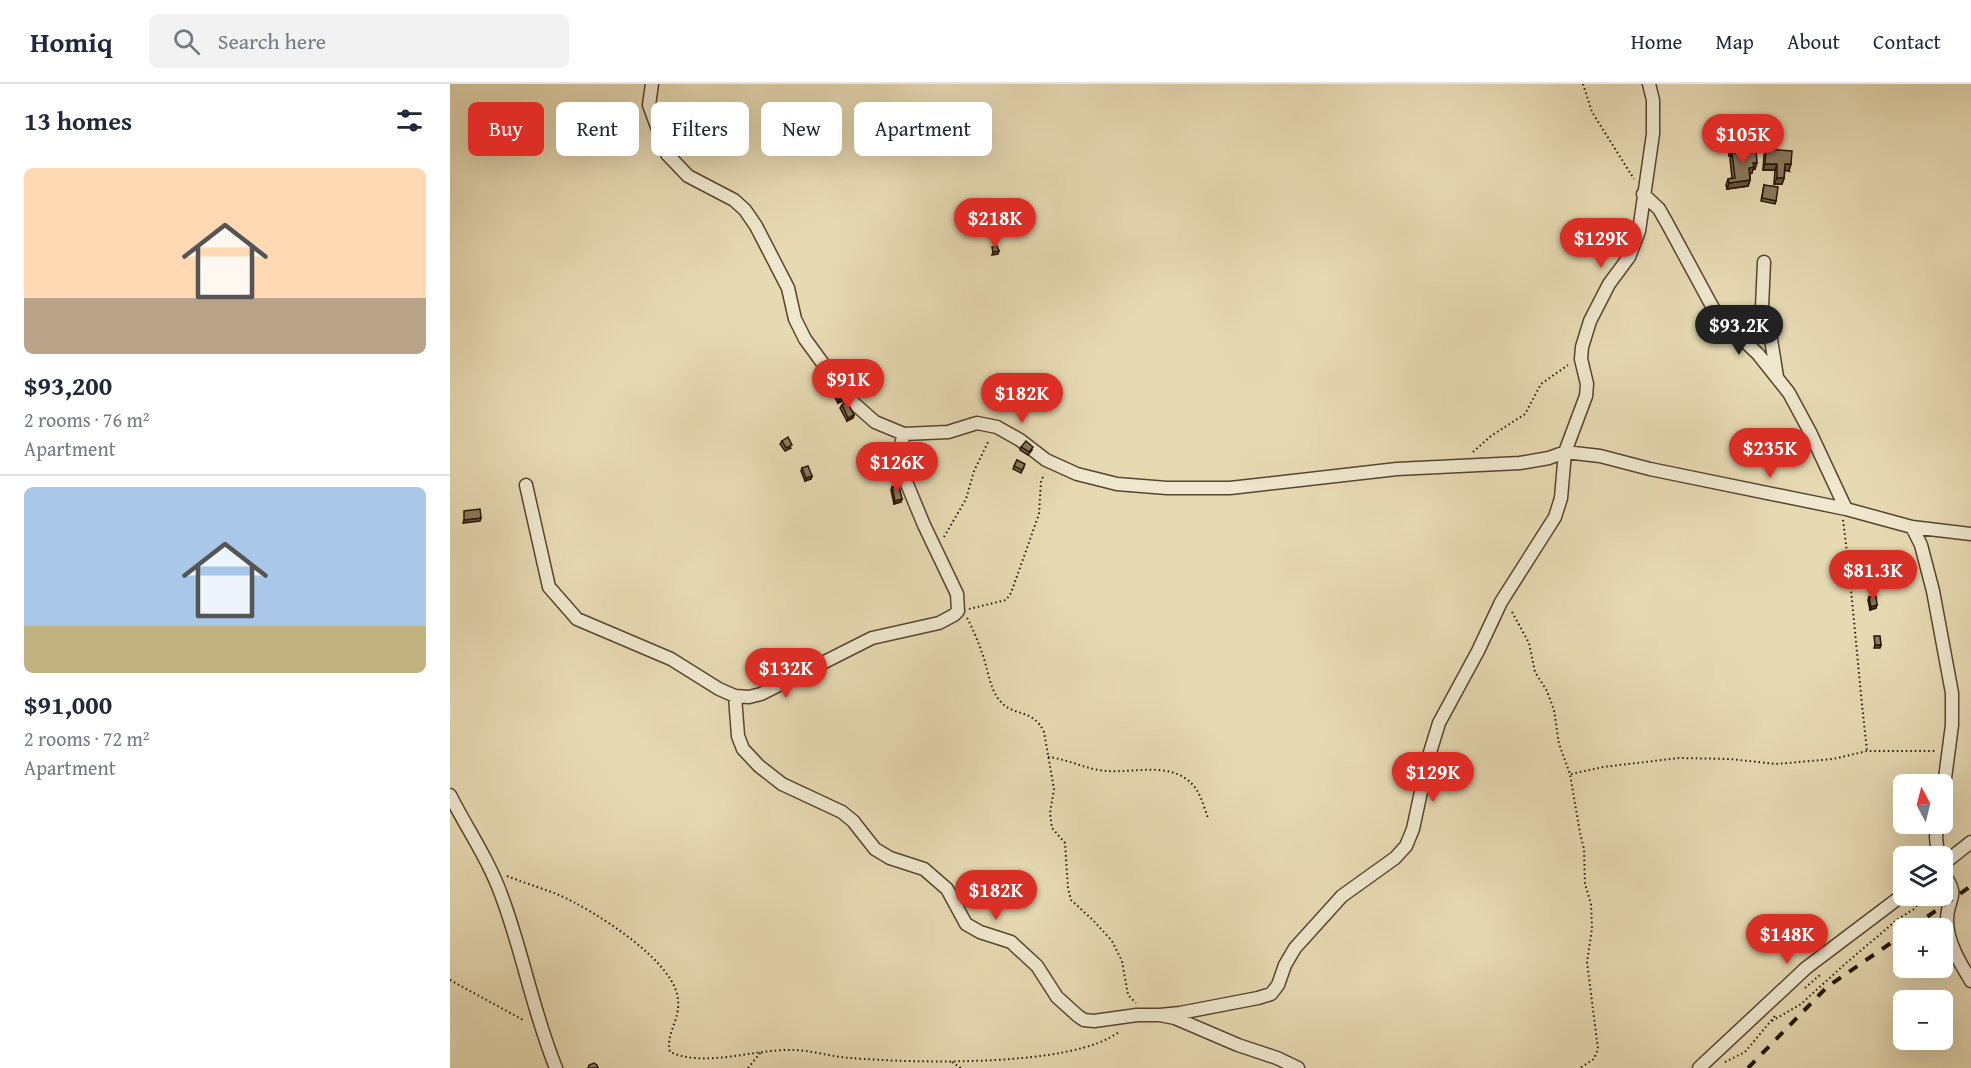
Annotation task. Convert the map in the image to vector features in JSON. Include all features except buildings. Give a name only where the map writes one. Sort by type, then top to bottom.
[{"type":"street","points":[[652,84],[649,105],[667,154],[688,176],[734,200],[745,210],[756,226],[788,288],[795,319],[805,339],[848,398],[875,422],[904,434],[948,432],[977,423],[997,427],[1020,440],[1046,460],[1077,474],[1117,484],[1167,488],[1230,488],[1396,469],[1520,463],[1550,458],[1564,452],[1600,456],[1650,469],[1844,509],[1912,527],[1971,534]]},
{"type":"street","points":[[735,696],[738,736],[743,749],[759,766],[782,784],[842,812],[875,849],[891,858],[924,869],[947,888],[966,924],[980,932],[1011,942],[1037,966],[1057,997],[1084,1020],[1180,1013],[1271,994],[1278,985],[1285,965],[1295,948],[1315,924],[1342,896],[1395,858],[1406,846],[1413,829],[1428,759],[1439,723],[1478,651],[1503,598],[1555,517],[1561,498],[1564,452],[1586,396],[1587,384],[1581,359],[1582,347],[1590,321],[1609,284],[1629,257],[1639,231],[1653,134],[1653,100],[1649,84]]},
{"type":"street","points":[[1643,194],[1659,209],[1713,309],[1758,354],[1789,393],[1810,432],[1844,509]]},
{"type":"street","points":[[1764,262],[1762,307],[1771,340],[1777,378]]},
{"type":"street","points":[[526,485],[549,587],[577,619],[671,659],[735,696],[749,697],[761,694],[872,638],[939,622],[958,611],[957,594],[907,484],[899,451],[904,434]]},
{"type":"street","points":[[1912,527],[1921,545],[1933,591],[1952,693],[1952,718],[1946,774]]},
{"type":"street","points":[[450,795],[490,868],[502,895],[541,1030],[556,1068]]},
{"type":"street","points":[[1953,856],[1971,842]]},
{"type":"street","points":[[1699,1068],[1806,968],[1893,902]]},
{"type":"street","points":[[1951,906],[1947,918],[1952,944],[1971,981]]},
{"type":"street","points":[[1154,1015],[1175,1018],[1298,1068]]},
{"type":"path","points":[[1583,84],[1592,112],[1643,194]]},
{"type":"path","points":[[1456,465],[1491,436],[1524,414],[1541,384],[1568,366],[1582,347]]},
{"type":"path","points":[[939,556],[941,542],[966,499],[981,454],[997,427]]},
{"type":"path","points":[[1046,460],[1047,468],[1041,482],[1039,514],[1011,593],[1006,600],[964,610],[983,654],[993,691],[1000,702],[1007,708],[1029,715],[1041,727],[1054,789],[1050,813],[1052,828],[1065,843],[1071,900],[1094,920],[1112,941],[1122,961],[1128,995],[1154,1015]]},
{"type":"path","points":[[1844,509],[1867,751]]},
{"type":"path","points":[[1503,598],[1530,643],[1535,672],[1547,691],[1554,710],[1559,744],[1570,774],[1584,849],[1585,884],[1591,904],[1592,929],[1587,962],[1598,1049],[1594,1059],[1580,1068]]},
{"type":"path","points":[[1570,774],[1603,767],[1679,758],[1730,759],[1776,764],[1833,759],[1867,751],[1949,752]]},
{"type":"path","points":[[1048,757],[1064,759],[1104,771],[1158,769],[1176,774],[1185,778],[1198,792],[1208,818]]},
{"type":"path","points":[[490,868],[584,908],[608,923],[657,962],[671,979],[678,1004],[679,1012],[668,1045],[670,1052],[681,1059],[699,1061],[792,1050],[851,1058],[952,1062],[1052,1058],[1070,1054],[1114,1037],[1122,1029]]},
{"type":"path","points":[[1772,1021],[1801,1004],[1845,964],[1917,906]]},
{"type":"path","points":[[450,980],[541,1030]]},
{"type":"path","points":[[748,1068],[761,1052]]},
{"type":"path","points":[[952,1062],[961,1068]]},
{"type":"railway","points":[[1925,918],[1971,886]]},
{"type":"railway","points":[[1748,1068],[1827,987],[1893,942]]}]
